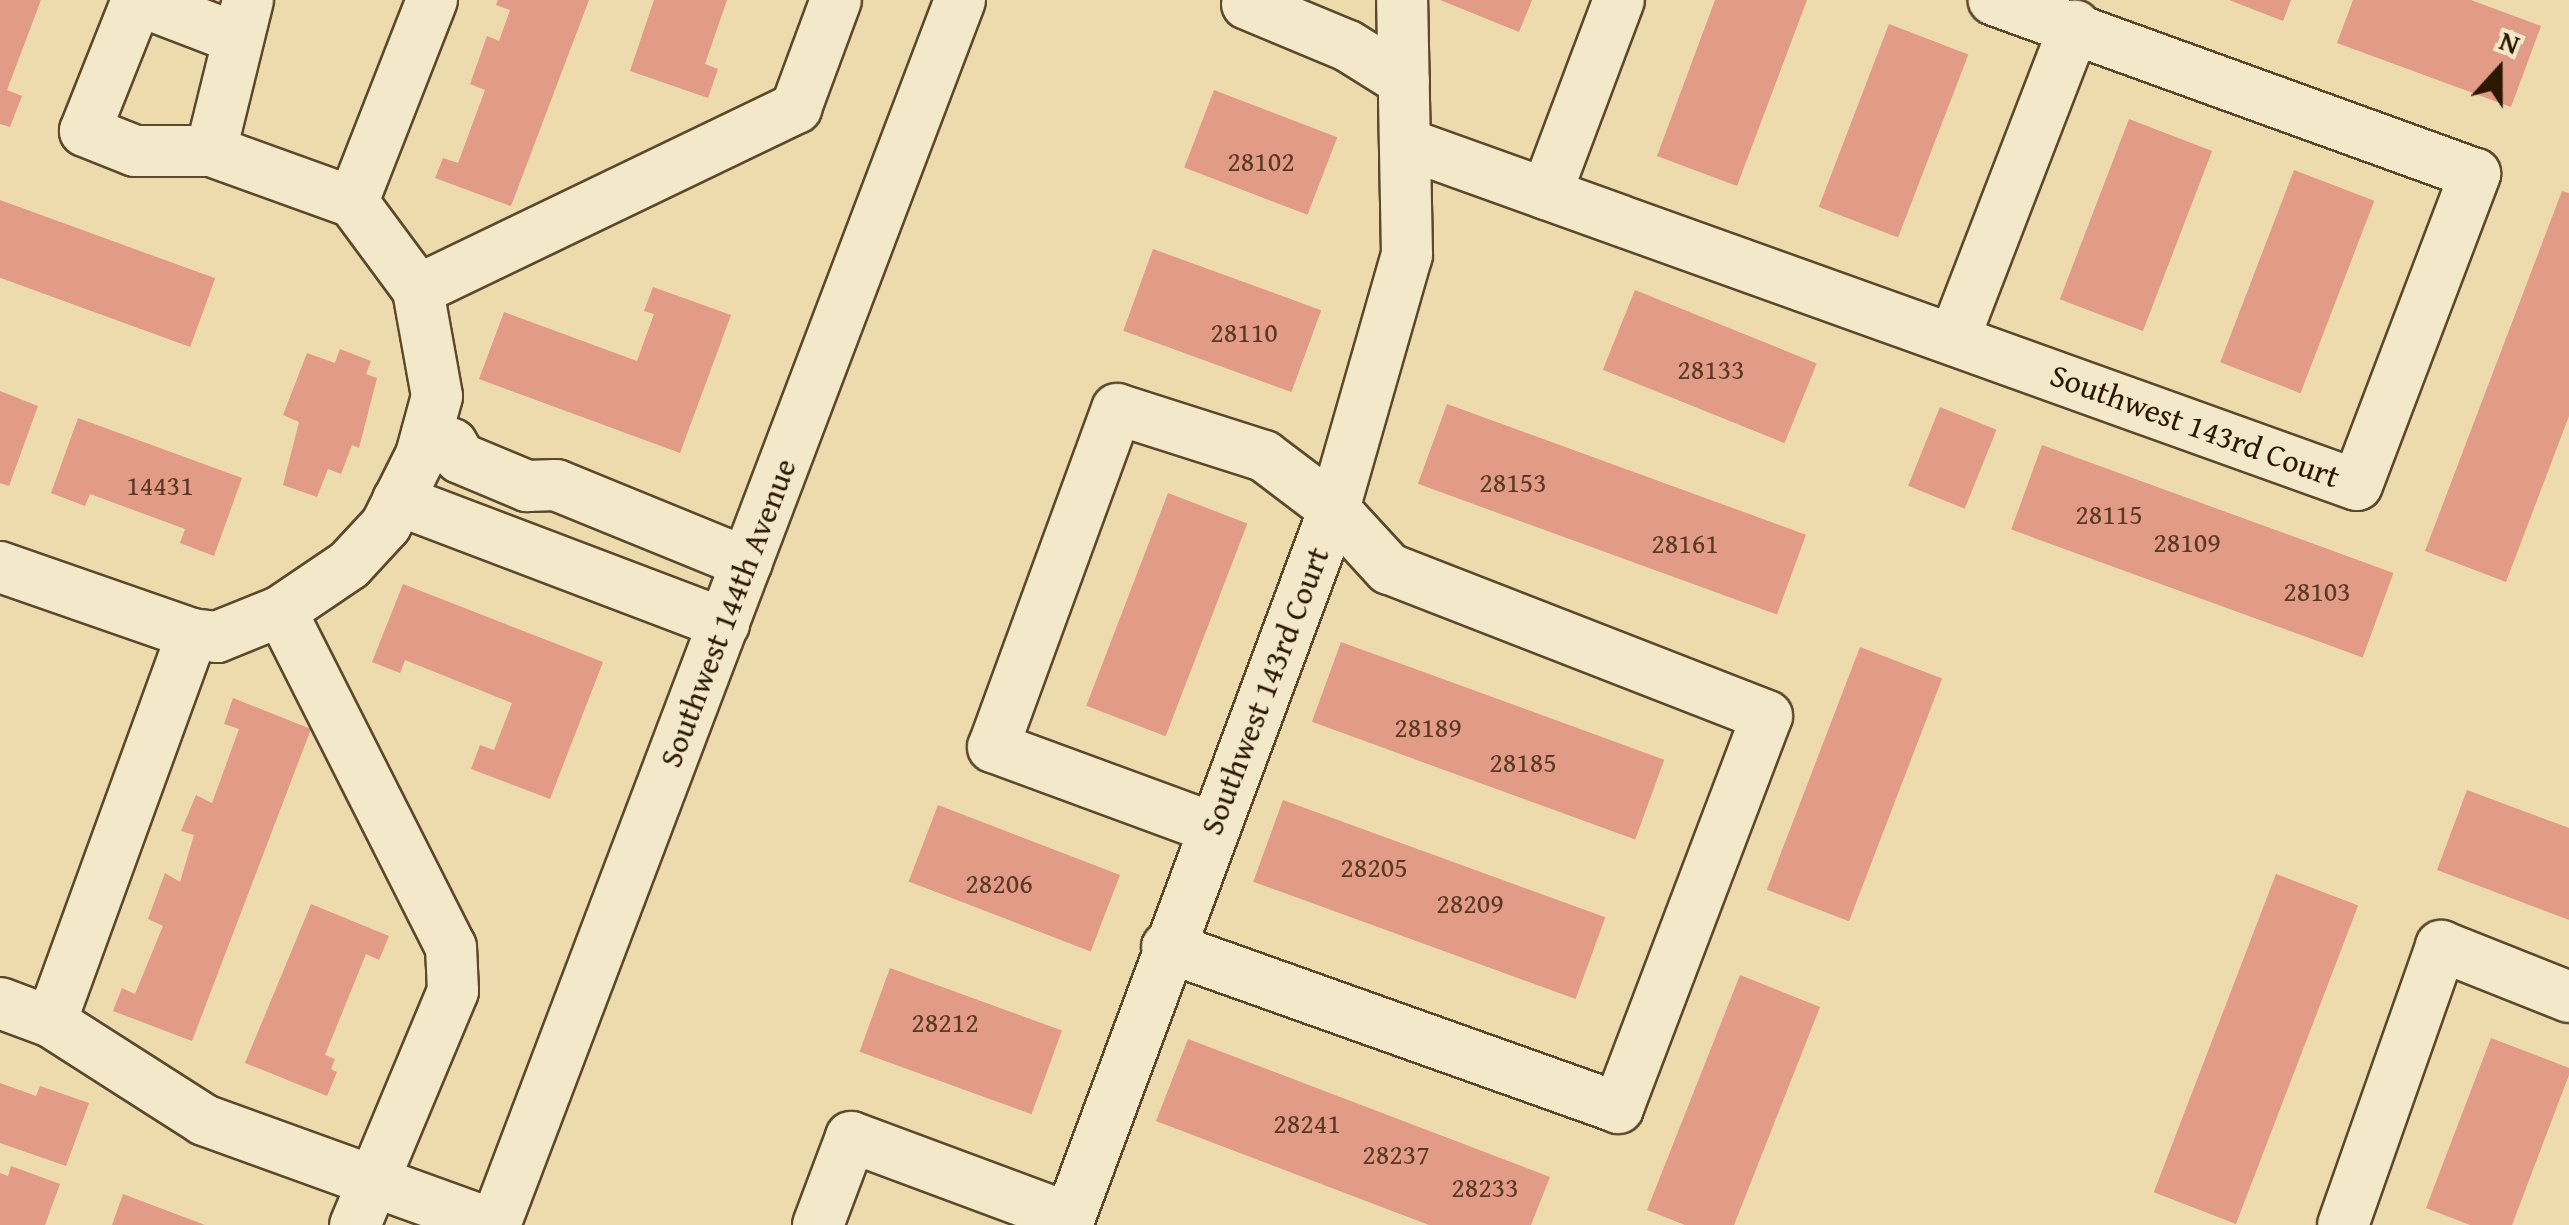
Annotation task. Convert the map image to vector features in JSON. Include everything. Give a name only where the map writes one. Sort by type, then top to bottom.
[{"type":"street","points":[[0,567],[192,634],[218,636],[281,611],[349,566],[386,525],[398,500],[440,439],[437,396],[418,290],[353,202],[211,151],[134,151],[85,131],[136,0],[241,18],[211,151]]},
{"type":"street","points":[[353,202],[432,0]]},
{"type":"street","points":[[418,290],[796,108],[836,0]]},
{"type":"street","name":"Southwest 144th Avenue","points":[[494,1225],[960,0]]},
{"type":"street","name":"Southwest 143rd Court","points":[[1066,1221],[1334,508],[1407,255],[1402,0]]},
{"type":"street","points":[[1546,194],[1619,0]]},
{"type":"street","name":"Southwest 143rd Court","points":[[1407,144],[2357,485],[2474,174],[2076,26],[1994,0]]},
{"type":"street","points":[[1247,4],[1348,46],[1404,81]]},
{"type":"street","points":[[1954,339],[2076,26]]},
{"type":"street","points":[[1167,947],[1618,1108],[1768,716],[1389,569],[1334,508],[1264,456],[1117,409],[993,746],[1213,828]]},
{"type":"street","points":[[440,439],[466,434],[541,462],[542,485],[503,540]]},
{"type":"street","points":[[542,485],[747,563]]},
{"type":"street","points":[[398,500],[724,624]]},
{"type":"street","points":[[281,611],[451,947],[453,990],[355,1225]]},
{"type":"street","points":[[50,1022],[192,634]]},
{"type":"street","points":[[2342,1225],[2441,946],[2569,996]]},
{"type":"street","points":[[0,1002],[50,1022],[204,1120],[494,1225]]},
{"type":"street","points":[[818,1225],[851,1138],[1066,1221]]},
{"type":"building","points":[[0,0],[41,0],[7,90],[22,96],[10,127],[0,124]]},
{"type":"building","points":[[498,0],[589,0],[511,206],[435,178],[443,158],[458,163],[485,90],[470,84],[487,36],[499,41],[510,10],[496,5]]},
{"type":"building","points":[[654,0],[727,0],[705,64],[718,69],[708,98],[630,71]]},
{"type":"building","points":[[1440,0],[1532,0],[1519,32]]},
{"type":"building","points":[[1715,0],[1807,0],[1737,186],[1657,156]]},
{"type":"building","points":[[2229,0],[2291,0],[2283,21]]},
{"type":"building","points":[[2353,0],[2471,0],[2541,26],[2511,107],[2337,43]]},
{"type":"building","points":[[1889,24],[1968,54],[1898,237],[1819,207]]},
{"type":"building","points":[[1214,90],[1337,137],[1307,215],[1184,167]]},
{"type":"building","points":[[2129,119],[2212,151],[2143,331],[2060,299]]},
{"type":"building","points":[[2294,170],[2374,201],[2300,393],[2220,362]]},
{"type":"building","points":[[2562,191],[2569,193],[2569,416],[2506,582],[2425,551]]},
{"type":"building","points":[[0,200],[215,278],[190,347],[0,278]]},
{"type":"building","points":[[1153,249],[1321,310],[1291,392],[1123,331]]},
{"type":"building","points":[[653,287],[731,315],[680,453],[479,379],[504,312],[637,361],[654,314],[644,311]]},
{"type":"building","points":[[1635,290],[1817,363],[1785,443],[1603,370]]},
{"type":"building","points":[[340,349],[371,361],[366,374],[377,378],[359,448],[352,445],[341,474],[328,469],[317,497],[283,485],[299,422],[283,415],[307,353],[335,363]]},
{"type":"building","points":[[0,391],[38,406],[9,486],[0,483]]},
{"type":"building","points":[[1447,404],[1806,535],[1777,615],[1418,484]]},
{"type":"building","points":[[1940,407],[1997,430],[1965,509],[1908,486]]},
{"type":"building","points":[[78,418],[242,478],[214,556],[180,543],[185,529],[90,494],[85,506],[51,493]]},
{"type":"building","points":[[2042,445],[2393,573],[2363,657],[2011,530]]},
{"type":"building","points":[[1168,493],[1247,523],[1166,736],[1086,706]]},
{"type":"building","points":[[403,584],[603,662],[550,799],[471,769],[480,745],[494,750],[512,703],[405,660],[400,673],[372,662]]},
{"type":"building","points":[[1341,642],[1664,760],[1635,840],[1312,722]]},
{"type":"building","points":[[1860,647],[1942,679],[1849,921],[1767,890]]},
{"type":"building","points":[[233,698],[311,729],[192,1041],[113,1011],[122,988],[135,994],[163,926],[148,919],[165,873],[180,882],[194,835],[181,831],[196,795],[212,803],[239,729],[224,724]]},
{"type":"building","points":[[2467,790],[2569,828],[2569,920],[2437,870]]},
{"type":"building","points":[[1283,800],[1605,917],[1576,999],[1253,882]]},
{"type":"building","points":[[938,805],[1120,875],[1091,951],[909,882]]},
{"type":"building","points":[[2276,874],[2358,906],[2236,1224],[2154,1192]]},
{"type":"building","points":[[311,904],[389,936],[379,960],[366,954],[325,1055],[335,1059],[331,1069],[337,1072],[327,1096],[245,1063]]},
{"type":"building","points":[[890,968],[1062,1031],[1032,1114],[860,1052]]},
{"type":"building","points":[[1740,975],[1820,1007],[1734,1225],[1685,1225],[1647,1210]]},
{"type":"building","points":[[2491,1038],[2569,1068],[2569,1075],[2512,1225],[2470,1225],[2426,1208]]},
{"type":"building","points":[[1188,1039],[1550,1177],[1531,1225],[1429,1225],[1156,1121]]},
{"type":"building","points":[[0,1083],[36,1096],[40,1086],[89,1103],[66,1166],[0,1143]]},
{"type":"building","points":[[11,1166],[60,1184],[45,1225],[0,1225],[0,1173],[8,1176]]},
{"type":"building","points":[[123,1194],[205,1225],[112,1225]]}]
